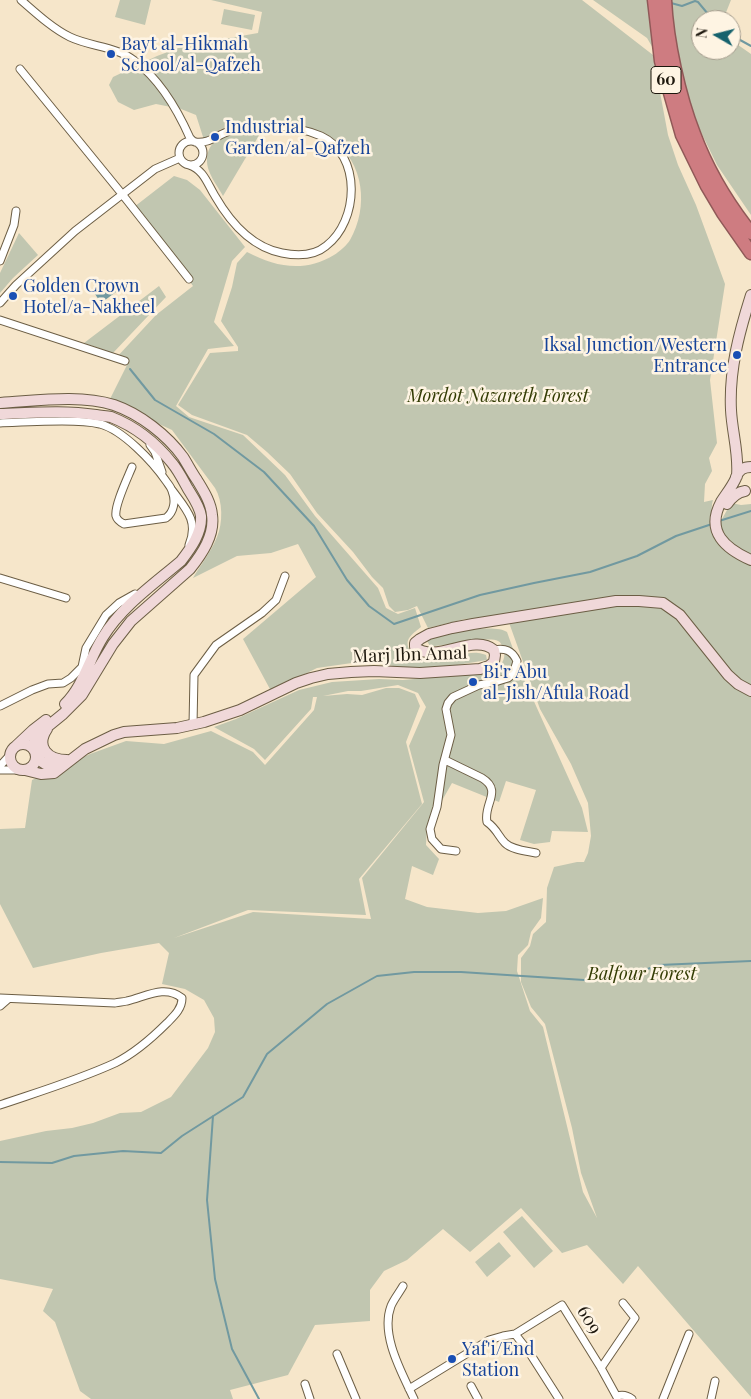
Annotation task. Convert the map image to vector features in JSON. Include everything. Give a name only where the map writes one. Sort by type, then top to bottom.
[{"type":"highway","name":"60","points":[[654,0],[661,61],[682,136],[697,154]]},
{"type":"highway","name":"60","points":[[665,0],[672,53],[697,154],[707,186],[745,231],[751,253]]},
{"type":"street","points":[[21,0],[34,12],[70,37],[123,53],[135,60],[148,73],[166,95],[184,124],[190,138],[194,141],[202,147],[201,164],[204,175],[215,197],[237,226],[258,245],[271,250],[307,255],[317,252],[326,246],[334,239],[346,221],[351,197],[348,169],[344,157],[336,147],[322,136],[290,128],[262,126],[227,132],[205,142],[194,141],[184,143]]},
{"type":"street","points":[[20,69],[189,279]]},
{"type":"street","points":[[184,124],[186,132],[184,143],[179,150],[180,158],[185,164],[196,167],[204,175]]},
{"type":"street","points":[[189,165],[196,164],[213,140]]},
{"type":"street","points":[[0,303],[16,285],[75,231],[155,170],[180,158]]},
{"type":"street","points":[[0,262],[14,225],[16,211]]},
{"type":"street","points":[[748,491],[738,485],[736,477],[738,460],[731,405],[733,365],[741,327],[751,295]]},
{"type":"street","points":[[0,320],[125,361]]},
{"type":"street","points":[[0,403],[78,400],[113,405],[132,414],[160,433],[182,456],[204,492],[213,515],[209,540],[197,560],[190,569],[131,621],[113,644],[82,695],[39,736],[34,743],[35,763],[29,769],[0,770]]},
{"type":"street","points":[[0,414],[38,412],[83,413],[110,417],[127,425],[152,442],[172,464],[194,498],[201,516],[197,536],[188,553],[122,612],[103,638],[78,687],[69,700],[13,748],[0,766]]},
{"type":"street","points":[[0,423],[88,421],[103,425],[118,433],[144,455],[158,470],[188,510],[193,522],[190,543],[181,556],[132,597],[119,603],[106,615],[86,648],[82,667],[71,678],[63,683],[48,684],[32,690],[0,706]]},
{"type":"street","points":[[141,434],[155,452],[166,482]]},
{"type":"street","points":[[735,439],[742,457],[751,467]]},
{"type":"street","points":[[132,467],[116,509],[116,517],[119,522],[124,524],[166,518],[173,510],[172,490]]},
{"type":"street","points":[[751,467],[740,470],[719,507],[716,528],[725,545],[735,553],[751,560]]},
{"type":"street","points":[[748,491],[737,494],[727,503],[722,513],[722,525],[729,539],[751,555]]},
{"type":"street","points":[[192,725],[194,675],[216,645],[262,613],[276,600],[285,576]]},
{"type":"street","points":[[0,578],[66,598]]},
{"type":"street","name":"Marj Ibn Amal","points":[[22,770],[49,774],[61,768],[85,749],[124,732],[170,728],[204,722],[240,710],[296,683],[328,674],[351,672],[420,673],[480,669],[494,662],[494,650],[489,646],[483,644],[425,653],[415,647],[415,643],[428,634],[473,624],[616,601],[653,601],[663,603],[673,609],[680,615],[728,675],[738,684],[751,690]]},
{"type":"street","points":[[456,851],[442,849],[432,839],[430,829],[437,807],[443,766],[452,734],[446,709],[448,702],[453,698],[479,685],[508,678],[513,674],[517,661],[514,655],[504,649],[494,650]]},
{"type":"street","points":[[50,724],[43,738],[45,750],[54,759],[70,760]]},
{"type":"street","points":[[16,746],[26,744],[35,752]]},
{"type":"street","name":"Marj Ibn Amal","points":[[35,752],[40,761],[49,765],[59,765],[70,760]]},
{"type":"street","points":[[10,754],[13,766],[22,770]]},
{"type":"street","points":[[445,760],[482,778],[492,787],[486,816],[487,822],[494,826],[506,845],[536,853]]},
{"type":"street","points":[[0,1006],[4,999],[115,1003],[162,992],[177,994],[182,998],[182,1004],[174,1016],[152,1038],[116,1062],[0,1105]]},
{"type":"street","points":[[403,1286],[391,1307],[388,1320],[389,1334],[395,1357],[414,1399]]},
{"type":"street","points":[[602,1368],[635,1318],[623,1302]]},
{"type":"street","name":"609","points":[[515,1334],[562,1305],[602,1368],[617,1398]]},
{"type":"street","points":[[409,1389],[489,1340],[515,1334],[530,1352],[559,1399]]},
{"type":"street","points":[[663,1399],[689,1334]]},
{"type":"street","points":[[337,1354],[356,1399]]},
{"type":"street","points":[[711,1399],[715,1381]]},
{"type":"street","points":[[305,1384],[310,1399]]},
{"type":"street","points":[[471,1386],[478,1399]]},
{"type":"street","points":[[617,1398],[622,1394],[632,1399]]},
{"type":"green space","points":[[120,0],[151,0],[145,25],[115,17]]},
{"type":"green space","points":[[211,0],[582,0],[653,55],[668,135],[725,284],[710,380],[717,443],[709,458],[712,471],[705,484],[704,502],[713,500],[712,513],[718,526],[731,503],[751,504],[751,1397],[638,1266],[623,1284],[587,1245],[562,1253],[521,1208],[470,1252],[443,1229],[407,1260],[384,1271],[370,1290],[370,1321],[315,1325],[288,1375],[230,1390],[233,1399],[91,1399],[80,1391],[55,1322],[43,1311],[53,1289],[0,1279],[0,1141],[46,1131],[72,1128],[120,1113],[141,1112],[171,1097],[208,1048],[215,1032],[214,1018],[204,1000],[185,989],[162,984],[169,953],[159,943],[33,968],[0,904],[0,829],[25,828],[32,780],[90,754],[126,741],[164,744],[211,731],[253,752],[265,765],[314,710],[317,697],[313,697],[311,709],[265,760],[254,749],[214,727],[299,690],[332,682],[379,679],[403,680],[495,672],[504,657],[504,651],[498,641],[477,640],[430,646],[427,641],[443,635],[467,630],[491,628],[507,632],[523,677],[582,808],[588,832],[552,831],[550,842],[534,844],[520,840],[536,790],[506,781],[499,802],[452,783],[427,827],[426,845],[439,859],[433,875],[412,866],[405,899],[427,907],[478,913],[506,911],[543,898],[541,918],[531,932],[528,945],[518,955],[517,971],[530,1011],[543,1027],[583,1192],[597,1218],[581,1173],[572,1128],[545,1024],[531,1007],[521,982],[521,958],[530,946],[533,934],[546,922],[547,888],[554,867],[584,862],[588,853],[591,836],[588,803],[571,764],[540,709],[507,617],[465,619],[428,628],[417,606],[395,612],[389,606],[383,588],[317,513],[290,474],[267,452],[247,435],[192,415],[178,405],[210,353],[238,351],[238,347],[221,321],[232,287],[237,263],[247,252],[269,261],[290,266],[301,266],[323,261],[336,254],[349,242],[360,214],[360,186],[357,173],[343,150],[321,132],[310,129],[233,127],[221,129],[204,140],[196,115],[181,109],[156,104],[134,110],[118,102],[109,85],[113,77],[157,56],[184,46],[258,33],[262,12]],"holes":[[[398,685],[418,693],[426,707],[409,746],[424,802],[362,878],[371,919],[253,912],[174,938],[248,910],[366,915],[359,879],[422,804],[406,742],[420,706],[415,694],[399,688],[386,688],[362,695],[323,696]]]},
{"type":"green space","points":[[593,0],[731,0],[727,10],[691,10],[691,60],[741,60],[741,47],[751,54],[751,215],[717,165],[696,122],[647,38]]},
{"type":"green space","points":[[224,9],[255,15],[252,30],[221,24]]},
{"type":"green space","points":[[261,132],[223,196],[208,168],[207,156],[210,148],[215,141],[223,137]]},
{"type":"green space","points":[[174,176],[187,180],[200,190],[245,247],[232,261],[214,322],[234,346],[208,349],[176,406],[189,417],[243,435],[285,475],[315,516],[378,588],[386,608],[398,614],[415,608],[421,627],[410,636],[408,642],[409,649],[414,656],[430,660],[479,653],[486,655],[487,660],[433,669],[352,663],[317,668],[271,691],[243,639],[316,577],[298,544],[271,553],[237,556],[193,578],[212,547],[219,531],[221,512],[218,493],[172,430],[109,401],[128,363],[116,358],[156,315],[193,286],[134,207]]},
{"type":"green space","points":[[19,233],[38,255],[0,293],[0,273]]},
{"type":"green space","points":[[159,286],[166,297],[113,353],[84,343]]},
{"type":"green space","points":[[522,1216],[553,1251],[534,1268],[503,1232]]},
{"type":"green space","points":[[499,1242],[511,1256],[487,1277],[475,1262]]},
{"type":"water","points":[[113,280],[120,289],[101,303],[95,294]]},
{"type":"waterway","points":[[671,3],[682,6],[695,1],[705,10]]},
{"type":"waterway","points":[[741,40],[751,46]]},
{"type":"waterway","points":[[130,369],[155,400],[214,434],[264,472],[314,526],[347,580],[369,606],[394,624],[480,595],[590,572],[637,556],[676,536],[712,524]]},
{"type":"waterway","points":[[719,521],[751,511]]},
{"type":"waterway","points":[[0,1162],[52,1163],[74,1156],[123,1151],[161,1153],[182,1136],[243,1097],[267,1054],[327,1004],[377,976],[414,972],[461,972],[584,980],[619,979],[659,965],[751,961]]},
{"type":"waterway","points":[[213,1116],[207,1200],[215,1279],[232,1349],[259,1399]]},
{"type":"place","name":"Bayt al-Hikmah School/al-Qafzeh","points":[[111,54]]},
{"type":"place","name":"Industrial Garden/al-Qafzeh","points":[[215,137]]},
{"type":"place","name":"Golden Crown Hotel/a-Nakheel","points":[[13,296]]},
{"type":"place","name":"Iksal Junction/Western Entrance","points":[[737,355]]},
{"type":"place","name":"Bi'r Abu al-Jish/Afula Road","points":[[473,682]]},
{"type":"place","name":"Yaf'i/End Station","points":[[452,1359]]},
{"type":"park label","name":"Mordot Nazareth Forest","points":[[498,396]]},
{"type":"park label","name":"Balfour Forest","points":[[642,974]]}]
